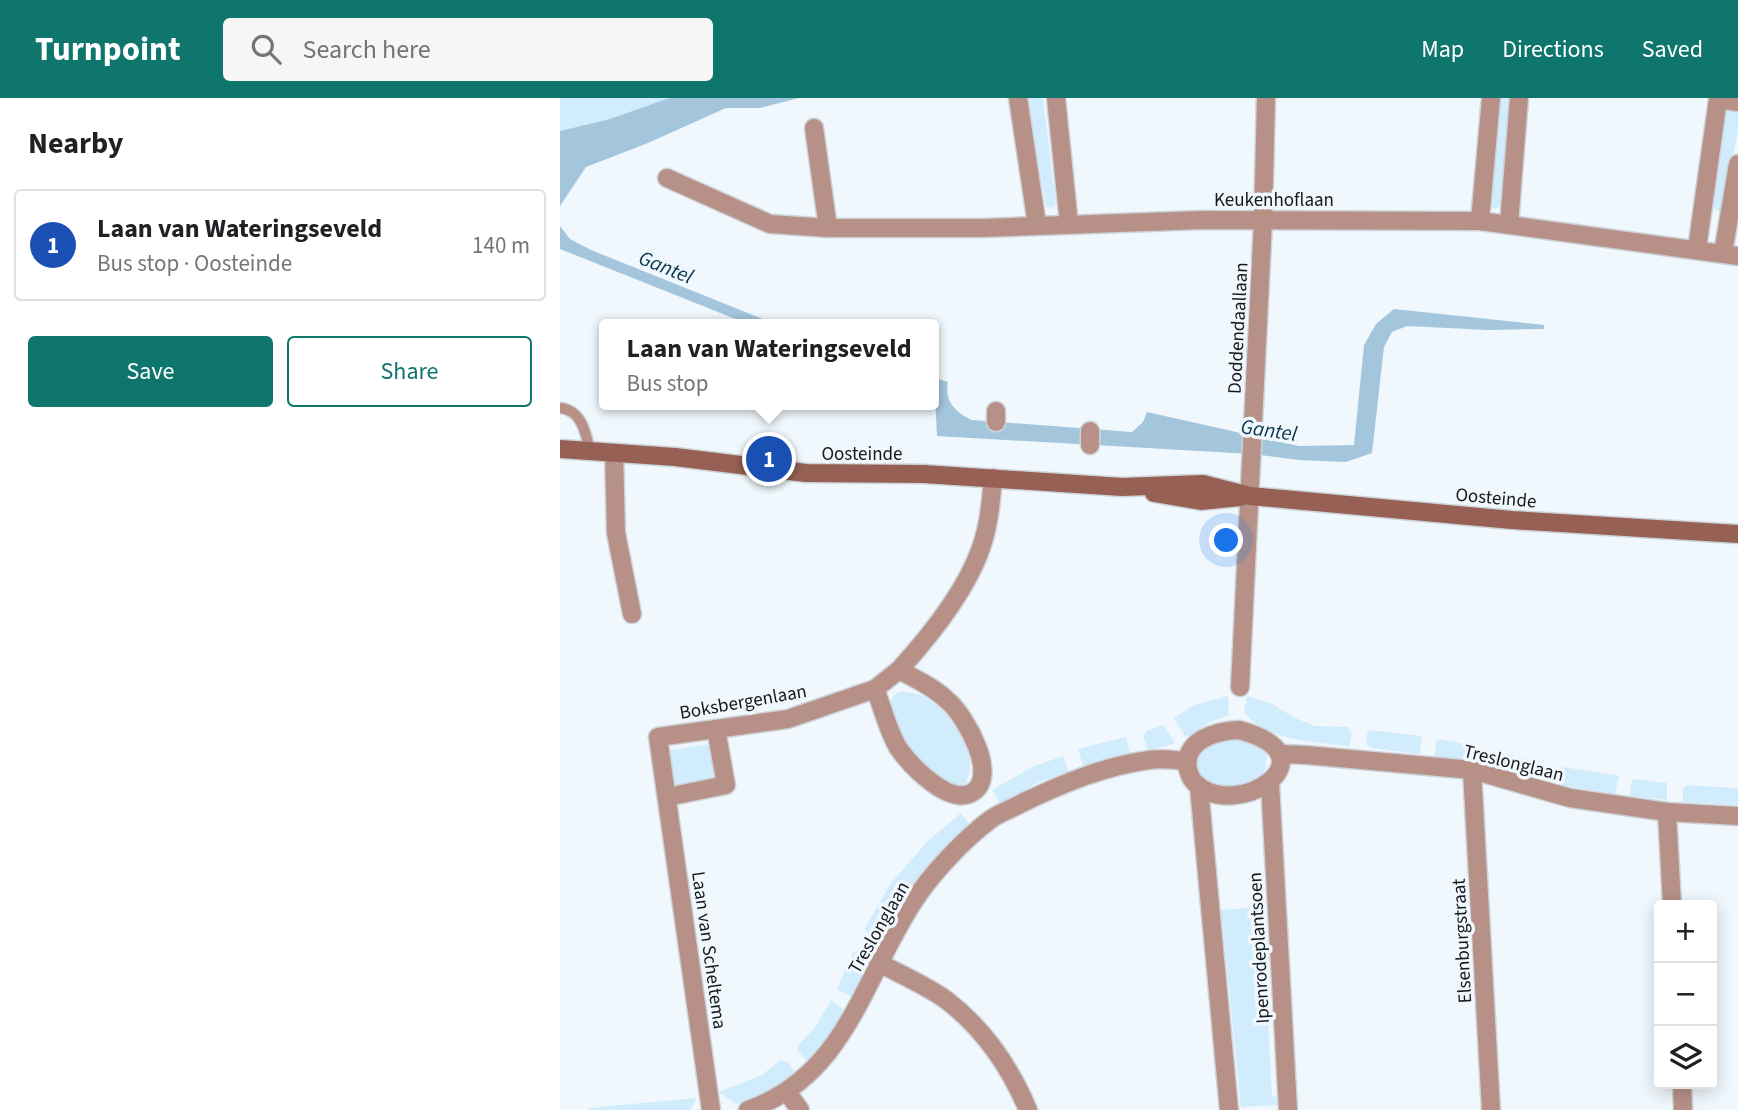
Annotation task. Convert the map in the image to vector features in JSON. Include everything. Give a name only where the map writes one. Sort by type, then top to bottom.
[{"type":"street","points":[[1018,98],[1037,225]]},
{"type":"street","points":[[1056,98],[1069,224]]},
{"type":"street","name":"Doddendaallaan","points":[[1240,687],[1263,220],[1266,98]]},
{"type":"street","points":[[1479,221],[1491,98]]},
{"type":"street","points":[[1509,224],[1519,98]]},
{"type":"street","points":[[1697,249],[1718,99],[1738,102]]},
{"type":"street","points":[[814,128],[828,228]]},
{"type":"street","name":"Keukenhoflaan","points":[[667,178],[769,223],[828,228],[983,228],[1263,220],[1479,221],[1730,255],[1738,164]]},
{"type":"street","name":"Oosteinde","points":[[560,449],[688,458],[806,473],[924,474],[993,478],[1122,487],[1201,501],[1250,496],[1512,520],[1738,534]]},
{"type":"street","points":[[614,453],[616,533],[632,614]]},
{"type":"street","points":[[899,670],[924,683],[949,702],[970,729],[981,759],[982,782],[973,792],[964,795],[945,791],[917,773],[898,747],[875,690],[899,670],[923,643],[970,572],[980,550],[990,515],[993,478]]},
{"type":"street","name":"Boksbergenlaan","points":[[657,737],[788,719],[875,690]]},
{"type":"street","points":[[667,797],[726,785],[716,729]]},
{"type":"street","points":[[1239,730],[1261,736],[1274,745],[1280,754],[1280,765],[1270,783],[1256,791],[1229,795],[1199,787],[1191,779],[1186,761],[1192,748],[1203,738],[1222,731],[1239,730]]},
{"type":"street","name":"Laan van Scheltema","points":[[657,737],[711,1110]]},
{"type":"street","name":"Treslonglaan","points":[[1280,754],[1472,770],[1570,798],[1667,811],[1738,816]]},
{"type":"street","name":"Treslonglaan","points":[[748,1110],[787,1092],[819,1063],[846,1030],[913,902],[949,858],[992,818],[1058,786],[1107,769],[1152,759],[1186,761]]},
{"type":"street","name":"Elsenburgstraat","points":[[1472,770],[1491,1110]]},
{"type":"street","name":"Ipenrodeplantsoen","points":[[1270,783],[1289,1110]]},
{"type":"street","points":[[1199,787],[1229,1110]]},
{"type":"street","points":[[973,792],[992,818]]},
{"type":"street","points":[[1667,811],[1672,900]]},
{"type":"street","points":[[879,963],[944,999],[983,1035],[1017,1085],[1028,1110]]},
{"type":"street","points":[[1682,1089],[1684,1110]]},
{"type":"street","points":[[787,1092],[800,1110]]},
{"type":"lane","points":[[560,408],[567,409],[585,426],[590,451]]},
{"type":"shaded area","points":[[560,98],[669,98],[610,119],[560,131]]},
{"type":"shaded area","points":[[669,98],[799,98],[760,108],[726,108],[586,167],[560,206],[560,131],[610,119]]},
{"type":"shaded area","points":[[1027,98],[1043,98],[1056,205],[1052,209],[1046,206]]},
{"type":"shaded area","points":[[1496,98],[1513,98],[1500,206],[1495,209],[1489,205]]},
{"type":"shaded area","points":[[1729,109],[1738,112],[1738,132],[1722,212],[1713,208],[1724,114]]},
{"type":"shaded area","points":[[560,226],[570,239],[591,250],[763,319],[735,319],[560,249]]},
{"type":"shaded area","points":[[1394,309],[1544,325],[1544,329],[1488,330],[1407,326],[1392,332],[1384,347],[1372,453],[1346,462],[937,436],[936,410],[939,410],[939,379],[948,382],[948,395],[952,405],[972,420],[1132,432],[1143,422],[1147,412],[1299,446],[1354,445],[1364,345],[1376,324]]},
{"type":"shaded area","points":[[899,692],[926,698],[955,725],[968,750],[970,763],[969,776],[963,788],[951,788],[918,760],[900,739],[894,727],[892,713],[892,697]]},
{"type":"shaded area","points":[[1228,696],[1229,715],[1208,723],[1190,736],[1185,736],[1174,718],[1194,705]]},
{"type":"shaded area","points":[[1247,696],[1271,703],[1295,718],[1315,726],[1348,727],[1352,733],[1350,746],[1292,738],[1264,728],[1252,721],[1244,711]]},
{"type":"shaded area","points":[[1163,725],[1175,743],[1148,751],[1143,736],[1147,731]]},
{"type":"shaded area","points":[[1370,730],[1422,736],[1420,754],[1371,748],[1366,743]]},
{"type":"shaded area","points":[[1126,737],[1130,754],[1083,766],[1078,749]]},
{"type":"shaded area","points":[[1222,738],[1247,741],[1262,749],[1267,754],[1263,773],[1252,782],[1240,786],[1217,786],[1208,781],[1197,764],[1199,751]]},
{"type":"shaded area","points":[[1437,739],[1477,746],[1474,759],[1466,763],[1434,757]]},
{"type":"shaded area","points":[[712,744],[719,785],[676,794],[670,750]]},
{"type":"shaded area","points":[[1487,750],[1542,762],[1540,780],[1481,766]]},
{"type":"shaded area","points":[[1063,756],[1069,772],[1038,782],[1001,805],[992,790],[1032,767]]},
{"type":"shaded area","points":[[1563,767],[1619,776],[1615,794],[1560,785],[1559,770]]},
{"type":"shaded area","points":[[1632,779],[1667,783],[1667,800],[1630,796]]},
{"type":"shaded area","points":[[1686,785],[1738,788],[1738,805],[1683,802],[1683,789]]},
{"type":"shaded area","points":[[961,813],[972,828],[921,880],[879,940],[867,933],[865,928],[891,883],[928,841]]},
{"type":"shaded area","points":[[1262,907],[1272,1096],[1278,1097],[1279,1105],[1241,1107],[1221,910]]},
{"type":"shaded area","points":[[860,949],[872,954],[853,998],[837,989],[853,952]]},
{"type":"shaded area","points":[[831,1000],[846,1011],[829,1039],[807,1061],[797,1047],[816,1026]]},
{"type":"shaded area","points":[[780,1060],[788,1062],[795,1073],[773,1089],[737,1104],[718,1092],[762,1075]]},
{"type":"shaded area","points":[[696,1098],[691,1110],[589,1110],[589,1108]]},
{"type":"place","name":"Laan van Wateringseveld","points":[[769,459]]},
{"type":"water label","name":"Gantel","points":[[666,267]]},
{"type":"water label","name":"Gantel","points":[[1269,430]]}]
